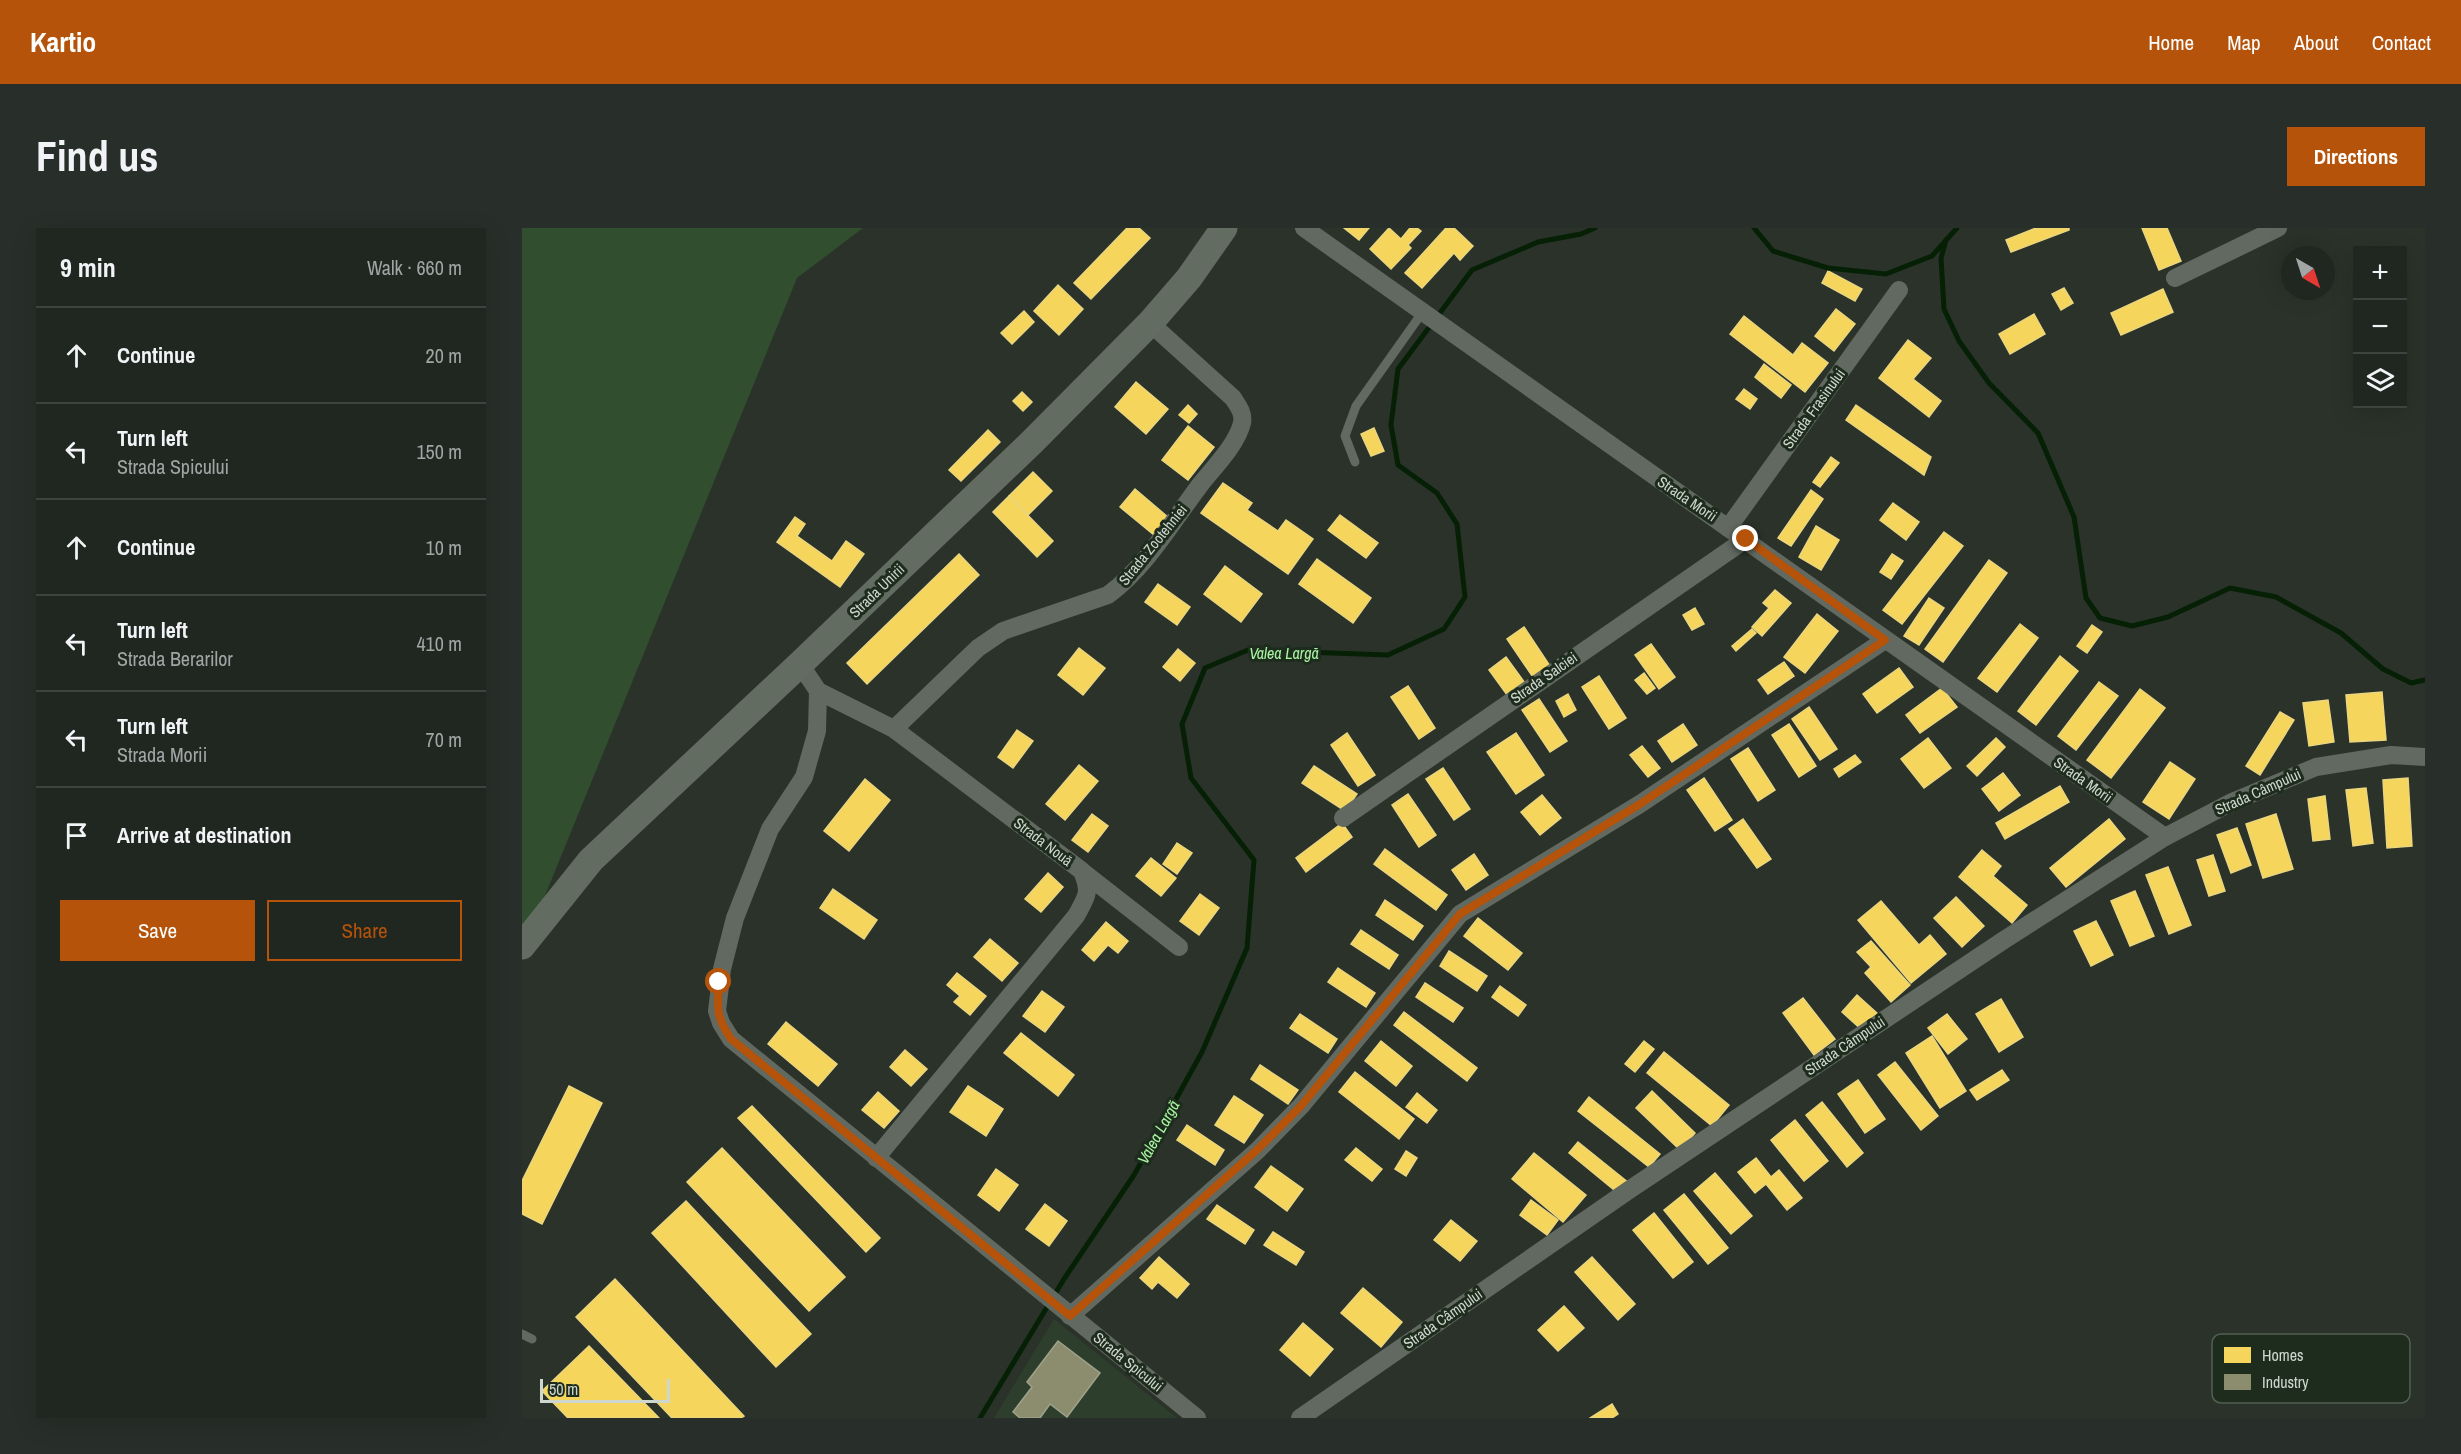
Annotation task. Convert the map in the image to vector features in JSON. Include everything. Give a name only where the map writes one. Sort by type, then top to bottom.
[{"type":"main road","name":"Strada Unirii","points":[[522,946],[591,860],[1032,442],[1150,324],[1189,279],[1224,228]]},
{"type":"street","name":"Strada Morii","points":[[1304,228],[2165,837]]},
{"type":"street","points":[[2175,278],[2278,228]]},
{"type":"street","name":"Strada Frasinului","points":[[1728,528],[1899,290]]},
{"type":"street","name":"Strada Zootehniei","points":[[894,729],[978,648],[1003,631],[1108,595],[1119,587],[1138,568],[1229,447],[1242,423],[1242,412],[1233,398],[1150,324]]},
{"type":"street","name":"Strada Salciei","points":[[1343,818],[1746,539]]},
{"type":"street","points":[[1064,1311],[1258,1149],[1301,1106],[1460,914],[1640,804],[1885,640]]},
{"type":"street","name":"Strada Nouă","points":[[800,664],[818,691],[894,729],[1082,871],[1088,886],[1085,899],[1076,916],[876,1158]]},
{"type":"street","points":[[818,691],[817,731],[804,777],[770,829],[735,918],[720,976],[717,1011],[731,1039],[876,1158]]},
{"type":"street","name":"Strada Câmpului","points":[[1300,1418],[1629,1190],[2004,940],[2165,837],[2232,802],[2316,767],[2391,755],[2425,757]]},
{"type":"street","points":[[1082,871],[1179,947]]},
{"type":"street","name":"Strada Spicului","points":[[876,1158],[1197,1418]]},
{"type":"lane","points":[[1355,462],[1345,436],[1356,406],[1425,315]]},
{"type":"lane","points":[[522,1334],[532,1339]]},
{"type":"shaded area","points":[[522,228],[863,228],[797,278],[522,952]]},
{"type":"shaded area","points":[[1054,1319],[1177,1418],[994,1418]]},
{"type":"building: Homes","points":[[1127,228],[1139,228],[1150,238],[1091,299],[1074,283]]},
{"type":"building: Homes","points":[[1344,228],[1369,228],[1359,240]]},
{"type":"building: Homes","points":[[1389,228],[1401,239],[1410,228],[1417,228],[1421,231],[1408,245],[1411,248],[1391,269],[1370,249]]},
{"type":"building: Homes","points":[[1446,228],[1454,228],[1473,246],[1460,260],[1454,253],[1422,288],[1405,273]]},
{"type":"building: Homes","points":[[2036,228],[2069,228],[2069,230],[2011,252],[2006,240]]},
{"type":"building: Homes","points":[[2142,228],[2167,228],[2181,261],[2159,270]]},
{"type":"building: Homes","points":[[1828,271],[1862,289],[1855,301],[1822,283]]},
{"type":"building: Homes","points":[[1058,285],[1083,309],[1059,335],[1034,311]]},
{"type":"building: Homes","points":[[2064,288],[2073,303],[2061,310],[2052,294]]},
{"type":"building: Homes","points":[[2163,289],[2173,312],[2121,335],[2111,313]]},
{"type":"building: Homes","points":[[1836,309],[1855,324],[1834,351],[1815,336]]},
{"type":"building: Homes","points":[[1024,311],[1034,322],[1012,344],[1001,333]]},
{"type":"building: Homes","points":[[2034,314],[2045,334],[2010,354],[1999,334]]},
{"type":"building: Homes","points":[[1744,316],[1793,355],[1802,343],[1828,363],[1805,392],[1730,334]]},
{"type":"building: Homes","points":[[1908,340],[1931,358],[1913,379],[1941,401],[1929,417],[1879,378]]},
{"type":"building: Homes","points":[[1764,364],[1791,385],[1781,398],[1755,377]]},
{"type":"building: Homes","points":[[1136,382],[1168,409],[1146,434],[1115,407]]},
{"type":"building: Homes","points":[[1744,389],[1757,399],[1750,409],[1736,399]]},
{"type":"building: Homes","points":[[1022,392],[1032,402],[1023,411],[1013,401]]},
{"type":"building: Homes","points":[[1188,405],[1197,414],[1189,423],[1179,415]]},
{"type":"building: Homes","points":[[1856,405],[1931,457],[1924,475],[1846,420]]},
{"type":"building: Homes","points":[[1188,426],[1214,447],[1188,480],[1162,460]]},
{"type":"building: Homes","points":[[1374,428],[1384,451],[1371,456],[1361,434]]},
{"type":"building: Homes","points":[[988,430],[1000,442],[961,481],[949,470]]},
{"type":"building: Homes","points":[[1831,457],[1839,463],[1820,487],[1813,482]]},
{"type":"building: Homes","points":[[1033,472],[1052,491],[1028,515],[1009,496]]},
{"type":"building: Homes","points":[[1223,483],[1252,503],[1247,510],[1278,531],[1286,520],[1313,539],[1288,574],[1201,513]]},
{"type":"building: Homes","points":[[1135,489],[1169,518],[1154,535],[1120,507]]},
{"type":"building: Homes","points":[[1811,490],[1823,499],[1791,546],[1778,538]]},
{"type":"building: Homes","points":[[1009,496],[1053,541],[1037,557],[993,512]]},
{"type":"building: Homes","points":[[1893,503],[1919,522],[1906,540],[1880,520]]},
{"type":"building: Homes","points":[[1340,515],[1378,543],[1366,558],[1328,530]]},
{"type":"building: Homes","points":[[795,517],[805,524],[797,536],[832,561],[846,541],[864,554],[840,587],[777,542]]},
{"type":"building: Homes","points":[[1816,526],[1839,540],[1821,570],[1799,557]]},
{"type":"building: Homes","points":[[1944,532],[1963,546],[1902,624],[1883,610]]},
{"type":"building: Homes","points":[[959,554],[979,575],[867,684],[847,663]]},
{"type":"building: Homes","points":[[1892,554],[1903,561],[1891,579],[1880,572]]},
{"type":"building: Homes","points":[[1317,559],[1371,598],[1353,623],[1299,584]]},
{"type":"building: Homes","points":[[1989,560],[2007,573],[1943,662],[1925,649]]},
{"type":"building: Homes","points":[[1225,566],[1262,594],[1241,622],[1204,594]]},
{"type":"building: Homes","points":[[1158,584],[1190,607],[1177,625],[1145,602]]},
{"type":"building: Homes","points":[[1775,590],[1791,603],[1762,636],[1752,627],[1769,608],[1763,603]]},
{"type":"building: Homes","points":[[1929,598],[1944,608],[1919,645],[1904,636]]},
{"type":"building: Homes","points":[[1695,608],[1704,624],[1692,630],[1683,615]]},
{"type":"building: Homes","points":[[1817,614],[1838,631],[1805,673],[1784,657]]},
{"type":"building: Homes","points":[[2020,624],[2038,638],[1997,692],[1978,678]]},
{"type":"building: Homes","points":[[2092,625],[2102,632],[2087,653],[2077,646]]},
{"type":"building: Homes","points":[[1524,627],[1552,669],[1535,680],[1507,639]]},
{"type":"building: Homes","points":[[1752,629],[1756,633],[1736,651],[1732,646]]},
{"type":"building: Homes","points":[[1651,644],[1675,677],[1659,689],[1635,655]]},
{"type":"building: Homes","points":[[1079,648],[1105,668],[1083,695],[1058,675]]},
{"type":"building: Homes","points":[[1178,649],[1195,663],[1180,681],[1163,667]]},
{"type":"building: Homes","points":[[2060,656],[2078,671],[2036,725],[2018,711]]},
{"type":"building: Homes","points":[[1506,657],[1527,686],[1510,699],[1489,670]]},
{"type":"building: Homes","points":[[1784,662],[1794,676],[1768,694],[1758,680]]},
{"type":"building: Homes","points":[[1899,668],[1913,687],[1877,713],[1863,694]]},
{"type":"building: Homes","points":[[1644,673],[1655,688],[1647,694],[1635,680]]},
{"type":"building: Homes","points":[[1599,676],[1626,718],[1609,729],[1582,687]]},
{"type":"building: Homes","points":[[2099,682],[2118,696],[2076,750],[2058,736]]},
{"type":"building: Homes","points":[[1408,686],[1435,728],[1419,739],[1391,697]]},
{"type":"building: Homes","points":[[1942,688],[1957,707],[1920,733],[1906,715]]},
{"type":"building: Homes","points":[[2140,689],[2165,708],[2111,778],[2087,760]]},
{"type":"building: Homes","points":[[2382,692],[2386,740],[2350,742],[2346,695]]},
{"type":"building: Homes","points":[[1568,694],[1576,710],[1564,717],[1556,701]]},
{"type":"building: Homes","points":[[1539,699],[1567,741],[1550,752],[1522,710]]},
{"type":"building: Homes","points":[[2328,700],[2334,742],[2309,746],[2303,703]]},
{"type":"building: Homes","points":[[1809,707],[1837,749],[1820,760],[1792,719]]},
{"type":"building: Homes","points":[[2280,712],[2294,720],[2260,775],[2246,766]]},
{"type":"building: Homes","points":[[1683,724],[1697,745],[1672,762],[1658,741]]},
{"type":"building: Homes","points":[[1789,724],[1816,766],[1799,777],[1772,735]]},
{"type":"building: Homes","points":[[1017,730],[1033,741],[1013,768],[998,757]]},
{"type":"building: Homes","points":[[1347,733],[1375,775],[1358,786],[1331,745]]},
{"type":"building: Homes","points":[[1516,733],[1544,775],[1516,794],[1487,752]]},
{"type":"building: Homes","points":[[1928,738],[1951,768],[1924,788],[1901,759]]},
{"type":"building: Homes","points":[[1996,738],[2005,747],[1977,776],[1967,766]]},
{"type":"building: Homes","points":[[1642,746],[1660,768],[1648,777],[1630,755]]},
{"type":"building: Homes","points":[[1748,748],[1775,790],[1758,801],[1731,759]]},
{"type":"building: Homes","points":[[1855,755],[1861,762],[1839,777],[1834,769]]},
{"type":"building: Homes","points":[[2170,762],[2195,779],[2169,819],[2143,802]]},
{"type":"building: Homes","points":[[1079,765],[1098,781],[1065,820],[1046,804]]},
{"type":"building: Homes","points":[[1314,766],[1357,794],[1345,811],[1302,783]]},
{"type":"building: Homes","points":[[1443,768],[1470,809],[1454,820],[1426,779]]},
{"type":"building: Homes","points":[[2003,773],[2020,795],[1999,811],[1982,789]]},
{"type":"building: Homes","points":[[1704,778],[1732,820],[1715,831],[1687,790]]},
{"type":"building: Homes","points":[[2408,778],[2412,846],[2387,848],[2383,780]]},
{"type":"building: Homes","points":[[865,779],[890,800],[849,851],[824,831]]},
{"type":"building: Homes","points":[[2060,786],[2069,802],[2005,839],[1996,823]]},
{"type":"building: Homes","points":[[2366,788],[2373,843],[2353,846],[2346,790]]},
{"type":"building: Homes","points":[[1408,794],[1436,835],[1419,847],[1392,805]]},
{"type":"building: Homes","points":[[1542,795],[1561,818],[1540,835],[1521,812]]},
{"type":"building: Homes","points":[[2325,796],[2330,839],[2313,841],[2308,799]]},
{"type":"building: Homes","points":[[1092,814],[1108,826],[1088,852],[1072,840]]},
{"type":"building: Homes","points":[[2276,814],[2293,869],[2263,878],[2246,824]]},
{"type":"building: Homes","points":[[1743,819],[1771,859],[1757,868],[1729,829]]},
{"type":"building: Homes","points":[[2109,819],[2125,839],[2066,887],[2050,868]]},
{"type":"building: Homes","points":[[1342,823],[1352,837],[1306,872],[1296,858]]},
{"type":"building: Homes","points":[[2237,828],[2251,865],[2231,873],[2217,835]]},
{"type":"building: Homes","points":[[1177,843],[1192,853],[1177,874],[1163,864]]},
{"type":"building: Homes","points":[[1385,849],[1447,895],[1436,910],[1374,864]]},
{"type":"building: Homes","points":[[1982,850],[2001,866],[1993,876],[2027,905],[2012,923],[1959,877]]},
{"type":"building: Homes","points":[[1474,854],[1488,875],[1466,890],[1452,870]]},
{"type":"building: Homes","points":[[2213,855],[2225,891],[2209,896],[2197,860]]},
{"type":"building: Homes","points":[[1151,858],[1176,878],[1161,896],[1136,876]]},
{"type":"building: Homes","points":[[2168,867],[2191,925],[2169,934],[2146,875]]},
{"type":"building: Homes","points":[[1048,873],[1063,887],[1041,912],[1025,899]]},
{"type":"building: Homes","points":[[833,889],[877,920],[864,939],[820,908]]},
{"type":"building: Homes","points":[[2135,891],[2154,936],[2130,946],[2111,901]]},
{"type":"building: Homes","points":[[1200,894],[1219,908],[1199,935],[1180,921]]},
{"type":"building: Homes","points":[[1956,897],[1984,926],[1962,947],[1934,918]]},
{"type":"building: Homes","points":[[1385,900],[1423,926],[1413,940],[1376,915]]},
{"type":"building: Homes","points":[[1881,901],[1919,945],[1930,935],[1946,954],[1911,983],[1858,920]]},
{"type":"building: Homes","points":[[1478,918],[1522,953],[1508,970],[1464,936]]},
{"type":"building: Homes","points":[[2096,921],[2113,955],[2091,966],[2074,931]]},
{"type":"building: Homes","points":[[1106,922],[1128,941],[1118,953],[1108,945],[1094,961],[1082,950]]},
{"type":"building: Homes","points":[[1361,930],[1398,955],[1389,969],[1351,944]]},
{"type":"building: Homes","points":[[990,939],[1018,963],[1002,981],[974,957]]},
{"type":"building: Homes","points":[[1871,941],[1910,985],[1891,1002],[1865,973],[1871,967],[1857,952]]},
{"type":"building: Homes","points":[[1449,951],[1487,976],[1477,991],[1440,966]]},
{"type":"building: Homes","points":[[1338,968],[1375,993],[1366,1007],[1328,982]]},
{"type":"building: Homes","points":[[957,973],[986,996],[970,1015],[954,1002],[960,996],[947,985]]},
{"type":"building: Homes","points":[[1425,983],[1463,1008],[1453,1022],[1416,997]]},
{"type":"building: Homes","points":[[1500,986],[1526,1005],[1518,1016],[1492,997]]},
{"type":"building: Homes","points":[[1042,991],[1064,1007],[1045,1032],[1023,1016]]},
{"type":"building: Homes","points":[[1857,995],[1878,1014],[1863,1031],[1842,1012]]},
{"type":"building: Homes","points":[[1803,998],[1835,1039],[1814,1055],[1783,1013]]},
{"type":"building: Homes","points":[[2001,999],[2023,1037],[1999,1052],[1976,1014]]},
{"type":"building: Homes","points":[[1404,1012],[1477,1068],[1467,1081],[1394,1025]]},
{"type":"building: Homes","points":[[1300,1014],[1337,1039],[1328,1053],[1290,1028]]},
{"type":"building: Homes","points":[[1947,1014],[1967,1039],[1948,1054],[1928,1028]]},
{"type":"building: Homes","points":[[786,1022],[837,1064],[818,1086],[768,1044]]},
{"type":"building: Homes","points":[[1021,1033],[1074,1075],[1058,1096],[1004,1053]]},
{"type":"building: Homes","points":[[1932,1036],[1966,1091],[1940,1108],[1906,1053]]},
{"type":"building: Homes","points":[[1381,1041],[1412,1066],[1396,1086],[1365,1061]]},
{"type":"building: Homes","points":[[1644,1041],[1654,1049],[1635,1072],[1625,1064]]},
{"type":"building: Homes","points":[[905,1050],[927,1069],[911,1086],[890,1067]]},
{"type":"building: Homes","points":[[1664,1052],[1729,1105],[1712,1126],[1647,1073]]},
{"type":"building: Homes","points":[[1895,1062],[1938,1116],[1921,1130],[1878,1075]]},
{"type":"building: Homes","points":[[1260,1065],[1298,1090],[1288,1104],[1251,1079]]},
{"type":"building: Homes","points":[[2002,1070],[2009,1080],[1977,1100],[1970,1090]]},
{"type":"building: Homes","points":[[1355,1072],[1414,1119],[1399,1139],[1339,1092]]},
{"type":"building: Homes","points":[[1858,1080],[1885,1119],[1865,1133],[1838,1094]]},
{"type":"building: Homes","points":[[569,1086],[602,1103],[542,1224],[522,1214],[522,1181]]},
{"type":"building: Homes","points":[[968,1086],[1003,1109],[986,1136],[950,1112]]},
{"type":"building: Homes","points":[[1652,1091],[1695,1133],[1680,1150],[1636,1108]]},
{"type":"building: Homes","points":[[878,1092],[899,1111],[884,1128],[862,1110]]},
{"type":"building: Homes","points":[[1417,1093],[1437,1110],[1427,1123],[1406,1107]]},
{"type":"building: Homes","points":[[1234,1096],[1263,1115],[1244,1143],[1215,1125]]},
{"type":"building: Homes","points":[[1589,1097],[1660,1154],[1649,1167],[1578,1111]]},
{"type":"building: Homes","points":[[1822,1102],[1863,1153],[1847,1167],[1806,1115]]},
{"type":"building: Homes","points":[[752,1106],[880,1238],[866,1252],[738,1118]]},
{"type":"building: Homes","points":[[1795,1120],[1828,1161],[1804,1181],[1771,1140]]},
{"type":"building: Homes","points":[[1187,1125],[1224,1150],[1215,1165],[1177,1140]]},
{"type":"building: Homes","points":[[1578,1142],[1629,1183],[1619,1194],[1569,1153]]},
{"type":"building: Homes","points":[[722,1148],[845,1277],[809,1311],[687,1182]]},
{"type":"building: Homes","points":[[1356,1148],[1382,1169],[1372,1181],[1345,1160]]},
{"type":"building: Homes","points":[[1406,1151],[1417,1158],[1406,1176],[1395,1169]]},
{"type":"building: Homes","points":[[1534,1153],[1586,1195],[1563,1222],[1512,1179]]},
{"type":"building: Homes","points":[[1756,1158],[1771,1177],[1779,1170],[1802,1198],[1787,1210],[1766,1184],[1755,1193],[1738,1172]]},
{"type":"building: Homes","points":[[1271,1166],[1303,1189],[1287,1211],[1255,1187]]},
{"type":"building: Homes","points":[[996,1169],[1018,1185],[999,1211],[978,1195]]},
{"type":"building: Homes","points":[[1715,1173],[1752,1216],[1731,1234],[1694,1191]]},
{"type":"building: Homes","points":[[1684,1194],[1728,1248],[1708,1264],[1664,1210]]},
{"type":"building: Homes","points":[[1531,1200],[1558,1220],[1547,1235],[1520,1215]]},
{"type":"building: Homes","points":[[686,1201],[811,1334],[776,1367],[652,1233]]},
{"type":"building: Homes","points":[[1045,1204],[1067,1221],[1049,1246],[1026,1229]]},
{"type":"building: Homes","points":[[1217,1205],[1254,1230],[1245,1244],[1207,1219]]},
{"type":"building: Homes","points":[[1654,1213],[1693,1262],[1673,1278],[1633,1230]]},
{"type":"building: Homes","points":[[1451,1220],[1477,1241],[1460,1261],[1434,1240]]},
{"type":"building: Homes","points":[[1273,1232],[1304,1252],[1296,1265],[1264,1245]]},
{"type":"building: Homes","points":[[1159,1257],[1189,1284],[1177,1298],[1158,1282],[1152,1289],[1140,1278]]},
{"type":"building: Homes","points":[[1592,1257],[1635,1304],[1618,1320],[1575,1272]]},
{"type":"building: Homes","points":[[615,1279],[744,1416],[741,1418],[672,1418],[576,1317]]},
{"type":"building: Homes","points":[[1363,1288],[1402,1322],[1381,1347],[1341,1313]]},
{"type":"building: Homes","points":[[1564,1306],[1584,1328],[1558,1351],[1538,1330]]},
{"type":"building: Homes","points":[[1303,1323],[1333,1349],[1310,1376],[1280,1350]]},
{"type":"building: Homes","points":[[589,1346],[659,1418],[568,1418],[542,1391]]},
{"type":"building: Homes","points":[[1612,1404],[1618,1414],[1612,1418],[1590,1418]]},
{"type":"building: Industry","points":[[1058,1341],[1100,1373],[1067,1417],[1050,1404],[1040,1418],[1020,1418],[1013,1412],[1032,1387],[1027,1382]]},
{"type":"waterway","name":"Valea Largă","points":[[980,1418],[1064,1279],[1134,1175],[1202,1052],[1247,948],[1254,860],[1191,778],[1182,724],[1205,668],[1248,650],[1388,655],[1444,629],[1465,597],[1457,524],[1437,493],[1398,465],[1391,425],[1398,369],[1472,270],[1538,242],[1581,234],[1595,228]]},
{"type":"waterway","name":"Valea Largă","points":[[1754,228],[1773,251],[1828,268],[1886,274],[1932,256],[1957,228]]},
{"type":"waterway","points":[[1946,240],[1941,258],[1944,309],[1959,341],[1989,383],[2038,433],[2074,517],[2086,598],[2100,618],[2132,626],[2168,617],[2230,588],[2276,597],[2341,633],[2383,669],[2411,683],[2425,680]]},
{"type":"route","points":[[719,982],[717,1011],[731,1039],[1070,1316],[1258,1149],[1301,1106],[1337,1066],[1460,914],[1640,804],[1885,640],[1746,539]]}]
